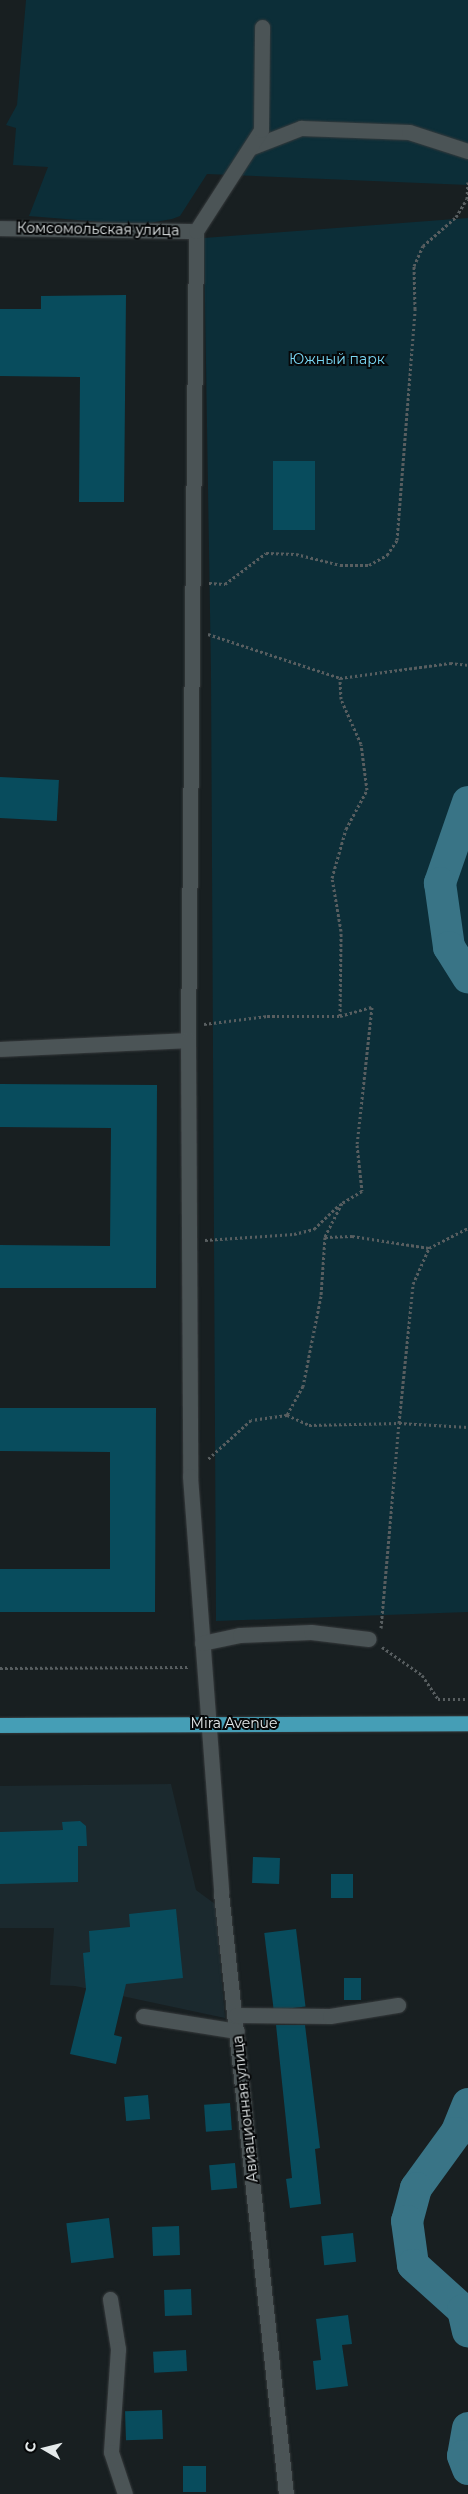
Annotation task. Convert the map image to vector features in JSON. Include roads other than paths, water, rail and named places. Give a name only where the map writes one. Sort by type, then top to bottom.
[{"type":"main road","name":"Mira Avenue","points":[[0,1725],[468,1723]]},
{"type":"street","points":[[196,231],[252,147],[261,130],[262,27]]},
{"type":"street","points":[[252,147],[301,128],[409,132],[468,151]]},
{"type":"street","name":"Комсомольская улица","points":[[0,228],[196,231]]},
{"type":"street","name":"Авиационная улица","points":[[196,231],[188,1033],[190,1476],[207,1723],[237,2031],[286,2494]]},
{"type":"street","points":[[0,1049],[188,1033]]},
{"type":"street","points":[[202,1648],[240,1635],[311,1632],[369,1639]]},
{"type":"street","points":[[236,2015],[330,2016],[398,2005]]},
{"type":"street","points":[[143,2016],[237,2031]]},
{"type":"street","points":[[110,2299],[118,2349],[111,2452],[125,2494]]},
{"type":"waterway","points":[[468,802],[440,883],[449,947],[468,977]]},
{"type":"waterway","points":[[468,2104],[456,2133],[416,2188],[407,2221],[413,2265],[463,2310],[468,2331]]},
{"type":"waterway","points":[[468,2428],[463,2456],[468,2469]]},
{"type":"park label","name":"Южный парк","points":[[337,359]]}]
